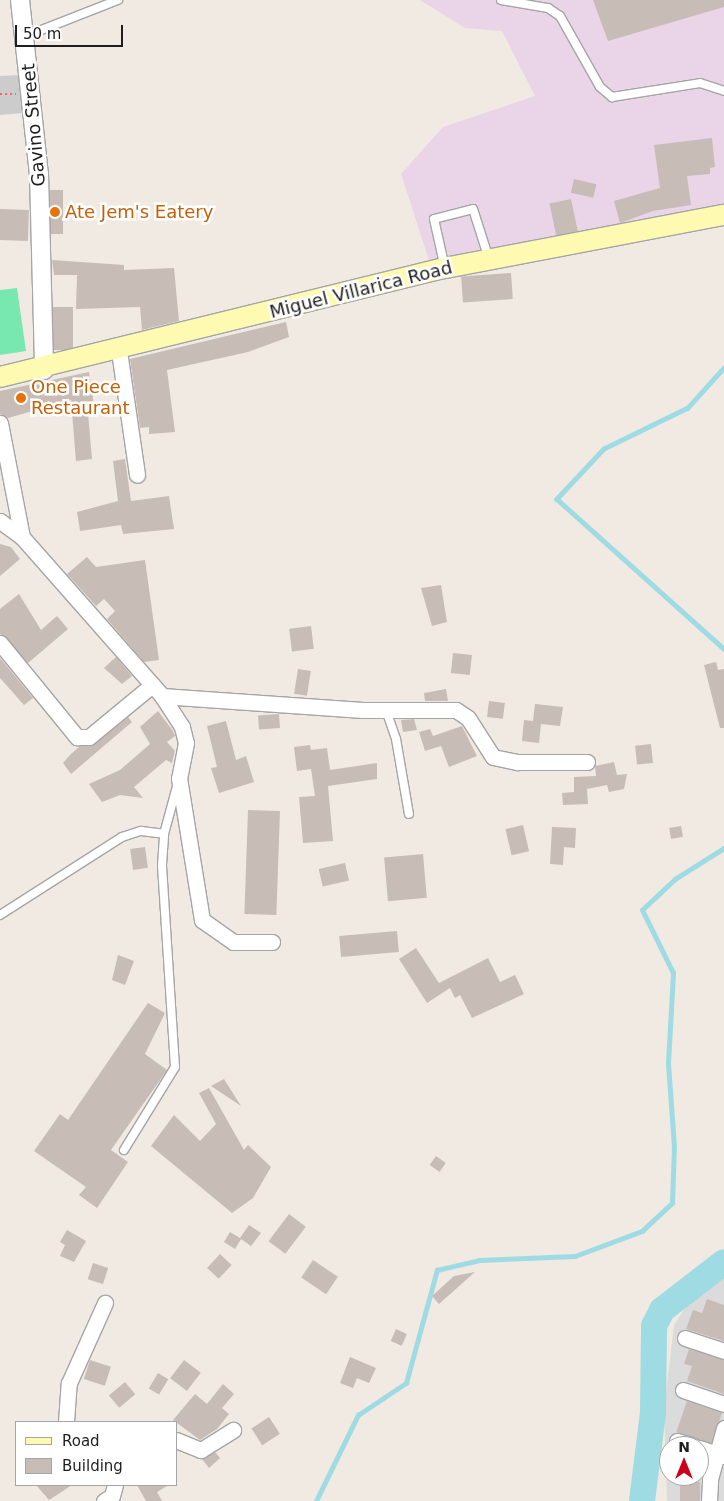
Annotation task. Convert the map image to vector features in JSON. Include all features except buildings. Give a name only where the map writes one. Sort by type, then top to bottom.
[{"type":"main road","name":"Miguel Villarica Road","points":[[0,377],[44,370],[119,352],[445,268],[724,214]]},
{"type":"street","name":"Gavino Street","points":[[20,0],[26,36],[43,249],[44,370]]},
{"type":"street","points":[[119,352],[137,475]]},
{"type":"street","points":[[0,423],[22,537]]},
{"type":"street","points":[[0,521],[22,537],[162,696],[185,736],[179,778],[202,920],[233,942],[272,942]]},
{"type":"street","points":[[0,643],[78,737],[89,737],[152,685]]},
{"type":"street","points":[[162,696],[386,710],[456,710],[468,718],[493,757],[517,762],[587,762]]},
{"type":"street","points":[[66,1421],[69,1383],[104,1303]]},
{"type":"street","points":[[685,1338],[724,1351]]},
{"type":"street","points":[[684,1390],[724,1404]]},
{"type":"street","points":[[709,1501],[720,1455],[724,1428]]},
{"type":"street","points":[[178,1441],[201,1450],[232,1430]]},
{"type":"street","points":[[104,1501],[112,1496],[115,1486]]},
{"type":"lane","points":[[26,36],[118,0]]},
{"type":"lane","points":[[501,0],[548,8],[560,16],[600,87],[612,97],[700,83],[724,91]]},
{"type":"lane","points":[[445,268],[434,219],[473,209],[488,259]]},
{"type":"lane","points":[[386,710],[396,739],[409,814]]},
{"type":"lane","points":[[124,1150],[175,1067],[162,865],[164,834],[179,778]]},
{"type":"lane","points":[[0,915],[122,837],[141,831],[164,834]]},
{"type":"shaded area","points":[[420,0],[724,0],[724,204],[429,260],[401,174],[443,127],[535,96],[502,31],[465,28]]},
{"type":"shaded area","points":[[19,75],[23,113],[0,115],[0,76]]},
{"type":"shaded area","points":[[724,1271],[724,1501],[667,1501],[667,1486],[709,1486],[709,1436],[665,1436],[664,1409],[674,1325],[687,1305]]},
{"type":"green space","points":[[17,288],[26,351],[0,355],[0,290]]},
{"type":"waterway","points":[[724,368],[688,408],[604,449],[557,499],[724,649]]},
{"type":"waterway","points":[[316,1501],[358,1415],[406,1383],[437,1270],[480,1260],[575,1256],[642,1231],[672,1203],[674,1147],[668,1063],[673,973],[642,910],[675,879],[724,848]]},
{"type":"waterway","points":[[642,1501],[653,1413],[654,1326],[662,1310],[724,1262]]},
{"type":"place","name":"Ate Jem's Eatery","points":[[55,212]]},
{"type":"place","name":"One Piece Restaurant","points":[[21,398]]}]
